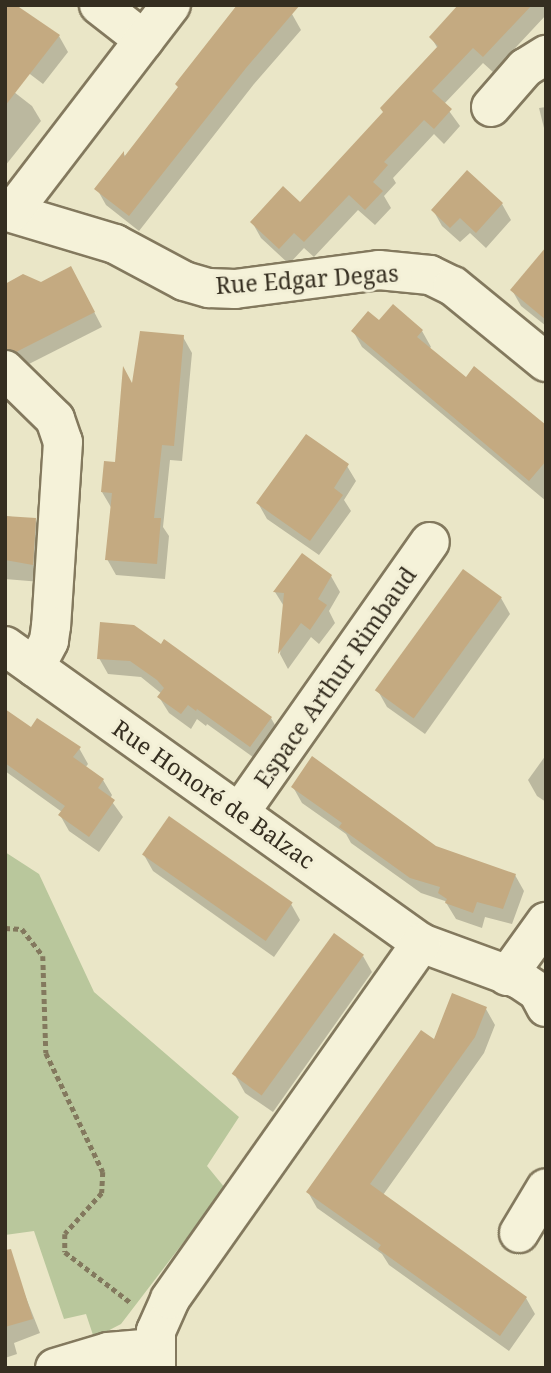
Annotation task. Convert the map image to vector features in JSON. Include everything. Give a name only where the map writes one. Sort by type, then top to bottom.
[{"type":"street","points":[[99,5],[144,40]]},
{"type":"street","points":[[9,211],[171,5]]},
{"type":"street","points":[[491,107],[525,68],[546,55]]},
{"type":"street","name":"Rue Edgar Degas","points":[[9,211],[115,244],[184,281],[209,288],[235,289],[379,270],[430,275],[453,286],[546,362]]},
{"type":"street","points":[[5,370],[55,419],[63,442],[49,641],[20,657]]},
{"type":"street","name":"Espace Arthur Rimbaud","points":[[240,812],[430,542]]},
{"type":"street","name":"Rue Honoré de Balzac","points":[[20,657],[421,943],[519,979],[538,992],[546,1007]]},
{"type":"street","points":[[507,976],[546,922]]},
{"type":"street","points":[[55,1368],[108,1352],[156,1347],[170,1299],[421,943]]},
{"type":"street","points":[[519,1233],[546,1188]]},
{"type":"path","points":[[5,928],[22,929],[43,956],[46,1053],[103,1172],[102,1193],[65,1234],[65,1252],[156,1347]]},
{"type":"green space","points":[[5,852],[39,874],[94,992],[239,1117],[207,1166],[225,1188],[121,1324],[94,1338],[86,1314],[64,1319],[34,1231],[5,1235]]},
{"type":"building","points":[[5,5],[16,5],[60,35],[5,106]]},
{"type":"building","points":[[237,5],[300,5],[246,68],[129,216],[94,189],[124,151],[124,157],[178,87],[175,84]]},
{"type":"building","points":[[458,5],[532,5],[483,57],[473,48],[432,91],[452,109],[434,129],[424,120],[384,162],[388,165],[373,182],[383,191],[365,210],[349,195],[304,242],[294,233],[279,249],[250,222],[283,186],[300,202],[383,112],[380,108],[438,46],[429,37]]},
{"type":"building","points":[[467,170],[503,203],[476,233],[460,218],[450,228],[431,210]]},
{"type":"building","points":[[546,247],[546,320],[510,290]]},
{"type":"building","points":[[71,266],[95,312],[16,352],[5,349],[5,284],[23,274],[41,282]]},
{"type":"building","points":[[393,304],[423,330],[417,337],[466,377],[474,366],[546,425],[546,461],[529,481],[351,331],[368,311],[379,320]]},
{"type":"building","points":[[140,331],[184,335],[174,446],[162,445],[154,518],[161,518],[157,564],[105,560],[112,493],[101,492],[104,461],[115,462],[123,366],[132,383]]},
{"type":"building","points":[[306,434],[349,464],[334,488],[343,495],[310,541],[256,503]]},
{"type":"building","points":[[5,516],[36,518],[33,565],[5,560]]},
{"type":"building","points":[[302,553],[332,575],[318,599],[327,605],[310,630],[301,623],[278,654],[284,593],[273,592]]},
{"type":"building","points":[[463,569],[502,597],[414,719],[375,690]]},
{"type":"building","points":[[100,622],[134,625],[161,644],[164,639],[272,717],[250,747],[197,709],[196,711],[188,705],[181,714],[157,697],[164,688],[157,680],[130,661],[97,659]]},
{"type":"building","points":[[5,709],[31,727],[37,718],[81,747],[73,757],[104,779],[98,788],[115,800],[89,837],[58,815],[65,806],[5,763]]},
{"type":"building","points":[[312,756],[436,846],[516,874],[503,909],[477,902],[473,913],[445,903],[447,899],[438,893],[440,887],[410,878],[339,827],[342,823],[291,787]]},
{"type":"building","points":[[169,816],[293,903],[266,941],[142,855]]},
{"type":"building","points":[[334,933],[364,955],[262,1096],[232,1074]]},
{"type":"building","points":[[452,993],[487,1007],[475,1037],[370,1184],[527,1297],[500,1336],[378,1249],[381,1245],[306,1192],[421,1030],[434,1039]]},
{"type":"building","points":[[11,1249],[33,1319],[5,1327],[5,1250]]}]
